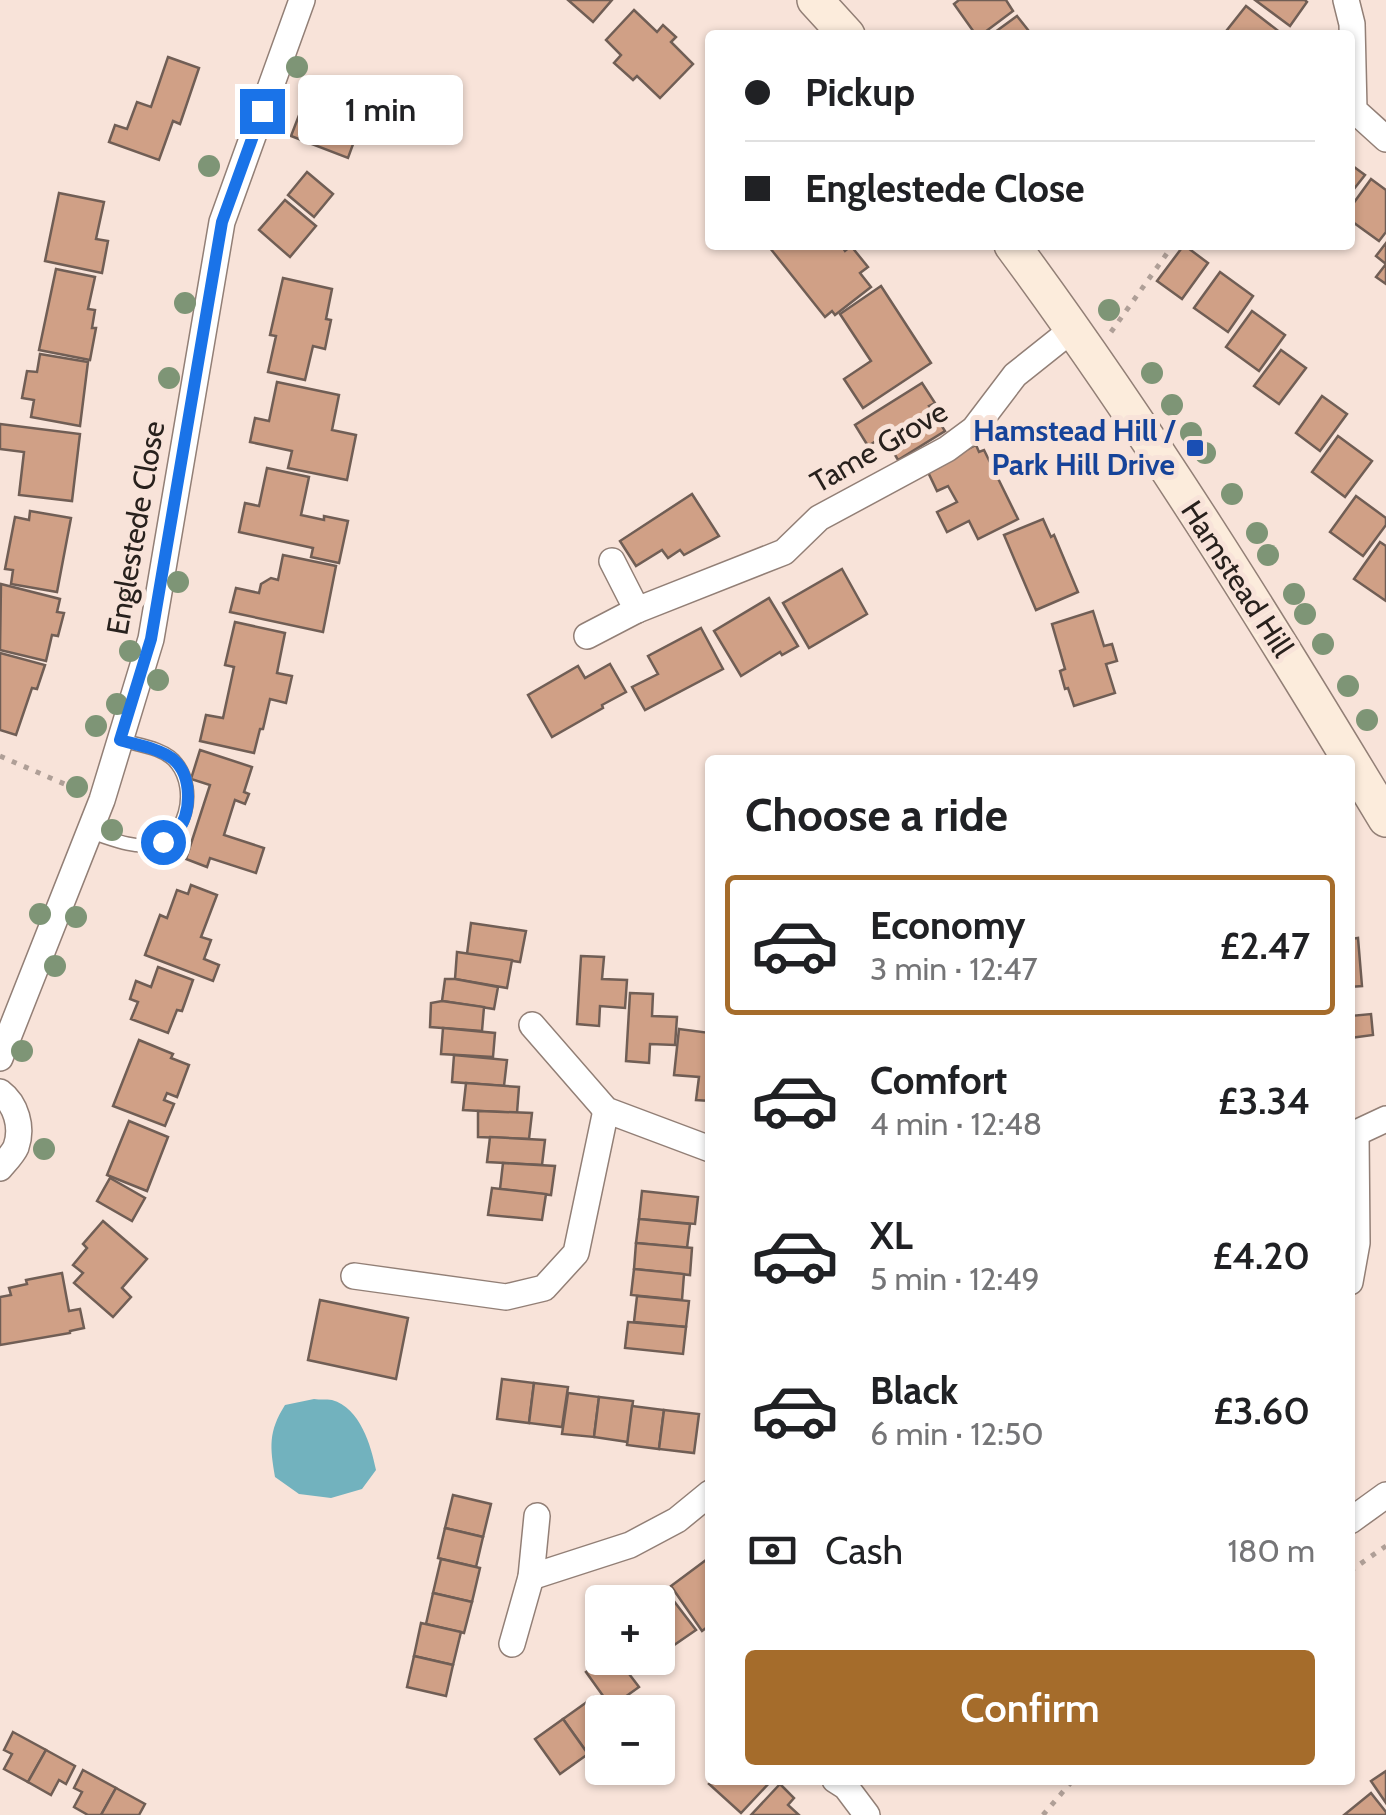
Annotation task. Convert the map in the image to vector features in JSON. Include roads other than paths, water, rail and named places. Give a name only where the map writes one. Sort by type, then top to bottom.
[{"type":"main road","points":[[816,0],[843,30]]},
{"type":"main road","name":"Hamstead Hill","points":[[1016,250],[1084,342],[1258,608],[1347,755]]},
{"type":"main road","name":"Hamstead Hill","points":[[1355,768],[1386,819]]},
{"type":"street","name":"Englestede Close","points":[[0,1058],[102,800],[151,639],[222,222],[302,0]]},
{"type":"street","points":[[1346,0],[1352,30]]},
{"type":"street","points":[[1355,111],[1386,139]]},
{"type":"street","name":"Tame Grove","points":[[587,636],[637,610],[784,552],[818,518],[947,449],[974,429],[1015,374],[1084,342]]},
{"type":"street","points":[[612,561],[637,610]]},
{"type":"street","points":[[532,1024],[606,1110],[705,1147]]},
{"type":"street","points":[[0,1092],[10,1100],[19,1123],[16,1148],[0,1168]]},
{"type":"street","points":[[354,1276],[506,1296],[544,1288],[576,1252],[606,1110]]},
{"type":"street","points":[[1355,1132],[1386,1119]]},
{"type":"street","points":[[1355,1188],[1355,1254]]},
{"type":"street","points":[[1355,1518],[1386,1495]]},
{"type":"street","points":[[532,1577],[630,1546],[677,1520],[705,1497]]},
{"type":"street","points":[[512,1644],[532,1577],[537,1516]]},
{"type":"street","points":[[846,1785],[867,1815]]},
{"type":"lane","points":[[89,832],[150,845],[177,832],[184,814],[189,796],[178,765],[170,756],[120,740]]},
{"type":"water","points":[[314,1399],[342,1404],[363,1429],[376,1470],[362,1489],[331,1498],[299,1494],[275,1477],[272,1440],[279,1415],[285,1405]]},
{"type":"place","name":"Hamstead Hill / Park Hill Drive","points":[[1195,448]]}]
